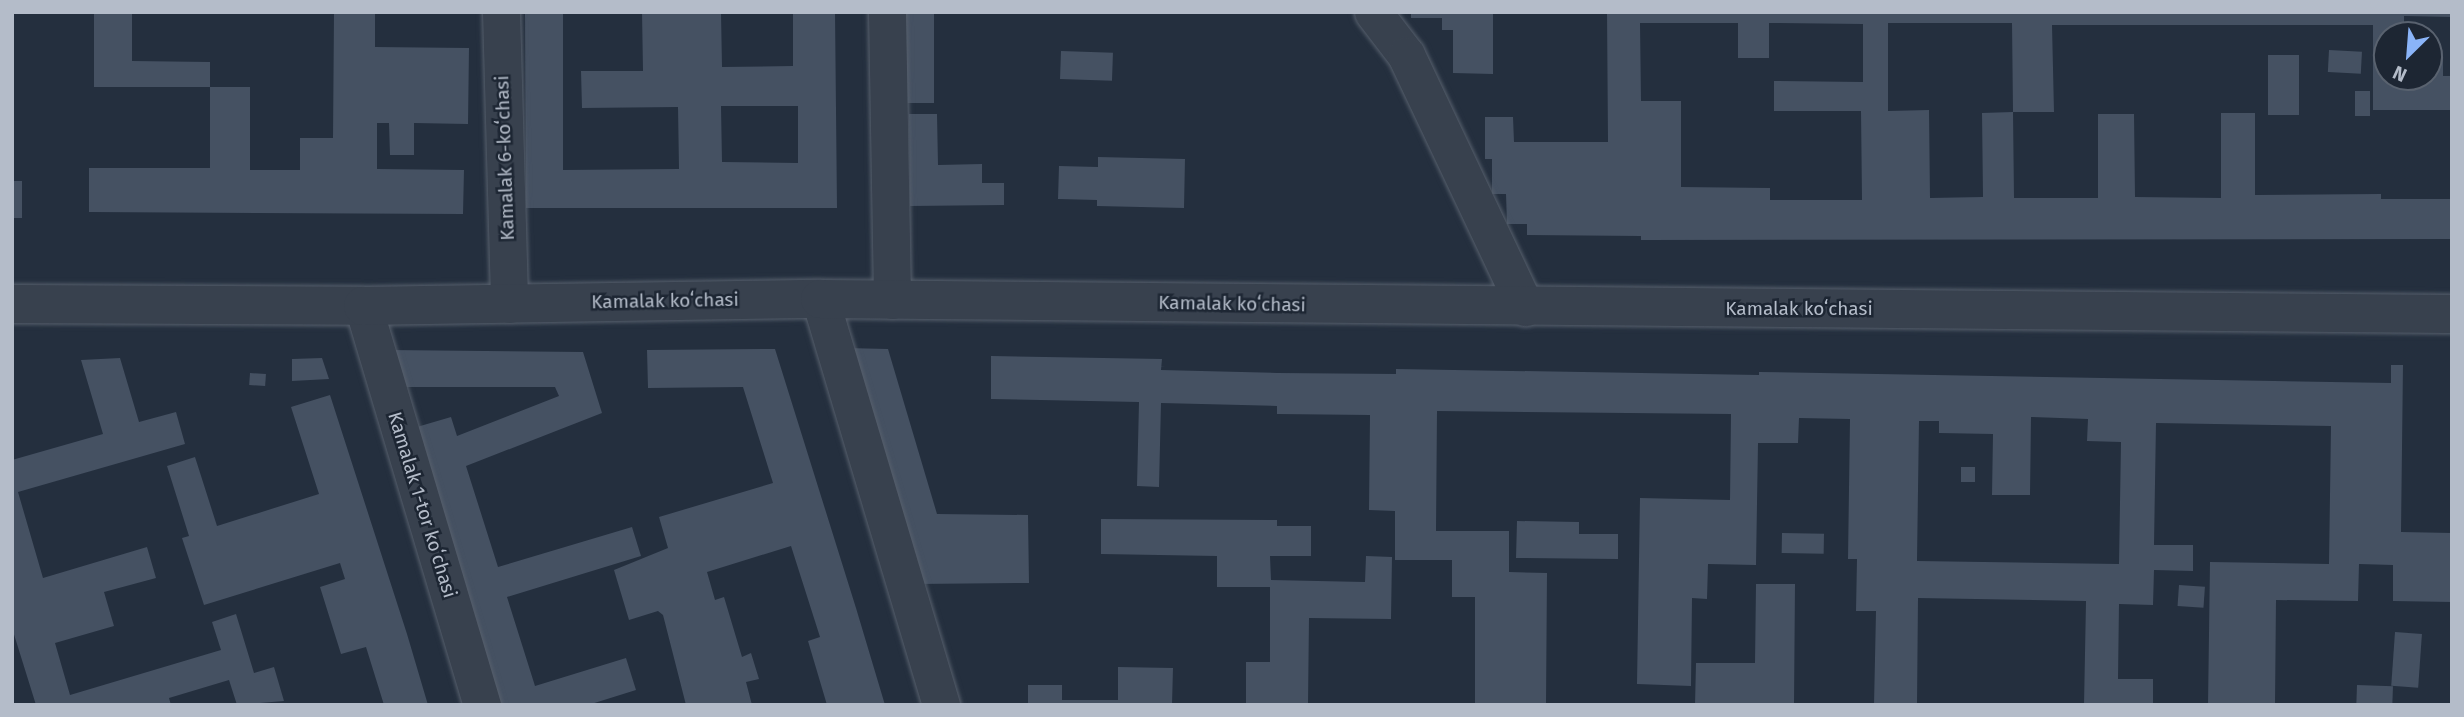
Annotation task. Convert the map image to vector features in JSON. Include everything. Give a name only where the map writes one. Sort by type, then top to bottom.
[{"type":"street","name":"Kamalak 6-koʻchasi","points":[[501,12],[509,304]]},
{"type":"street","points":[[887,12],[892,300]]},
{"type":"street","points":[[1373,12],[1406,55],[1525,307]]},
{"type":"street","name":"Kamalak koʻchasi","points":[[12,304],[363,306],[820,299],[2452,314]]},
{"type":"street","points":[[820,299],[941,705]]},
{"type":"street","name":"Kamalak 1-tor koʻchasi","points":[[363,306],[482,705]]},
{"type":"building","points":[[94,12],[132,12],[132,61],[210,62],[210,87],[94,87]]},
{"type":"building","points":[[334,12],[375,12],[375,47],[469,48],[468,124],[414,123],[414,155],[390,155],[389,123],[377,123],[377,169],[464,170],[463,214],[89,212],[89,168],[210,168],[210,87],[250,87],[250,170],[300,170],[300,138],[333,138]]},
{"type":"building","points":[[525,12],[563,12],[563,170],[679,169],[678,107],[582,108],[581,71],[643,71],[642,12],[721,12],[722,67],[793,66],[793,12],[835,12],[837,208],[526,208]],"holes":[[[721,106],[798,106],[798,163],[722,162]]]},
{"type":"building","points":[[901,12],[934,12],[934,103],[901,103]]},
{"type":"building","points":[[1411,12],[1493,12],[1493,74],[1453,73],[1453,30],[1442,30],[1442,18],[1411,18]]},
{"type":"building","points":[[1607,12],[2452,12],[2452,17],[2404,16],[2404,21],[2373,21],[2373,25],[2052,25],[2054,112],[2013,112],[2014,198],[2098,198],[2098,114],[2134,114],[2135,197],[2221,198],[2221,113],[2255,113],[2255,195],[2381,194],[2381,199],[2452,199],[2452,239],[1641,240],[1641,236],[1527,235],[1527,224],[1507,224],[1506,194],[1492,194],[1492,159],[1485,159],[1485,117],[1513,117],[1514,142],[1608,142]],"holes":[[[1640,23],[1738,23],[1738,58],[1769,58],[1769,23],[1863,24],[1863,82],[1774,81],[1774,111],[1861,111],[1862,200],[1770,200],[1770,188],[1681,187],[1681,101],[1641,101]],[[1888,23],[2012,23],[2013,112],[1982,113],[1983,197],[1930,198],[1929,110],[1888,111]]]},
{"type":"building","points":[[2329,50],[2362,52],[2361,74],[2328,72]]},
{"type":"building","points":[[1061,51],[1113,53],[1112,81],[1060,79]]},
{"type":"building","points":[[2268,55],[2299,55],[2299,115],[2268,115]]},
{"type":"building","points":[[2443,76],[2452,76],[2452,110],[2373,110],[2373,91],[2443,91]]},
{"type":"building","points":[[2355,91],[2370,91],[2370,116],[2355,116]]},
{"type":"building","points":[[909,114],[937,114],[938,165],[982,164],[982,183],[1004,183],[1004,205],[910,206]]},
{"type":"building","points":[[1098,157],[1185,159],[1184,208],[1097,206],[1097,200],[1058,199],[1059,166],[1098,167]]},
{"type":"building","points":[[12,181],[22,181],[22,218],[12,218]]},
{"type":"building","points":[[846,348],[888,349],[937,514],[1028,515],[1029,583],[916,584]]},
{"type":"building","points":[[775,349],[885,705],[827,705],[808,641],[820,637],[791,546],[707,572],[715,600],[724,597],[742,657],[751,653],[759,679],[746,682],[752,705],[686,705],[663,615],[658,611],[629,620],[614,570],[668,548],[659,517],[773,483],[743,387],[648,388],[647,350]]},
{"type":"building","points":[[389,350],[583,352],[602,413],[466,466],[498,567],[632,527],[641,556],[507,597],[535,686],[626,658],[636,690],[588,705],[495,705],[410,429],[451,417],[457,436],[559,396],[555,387],[400,387]]},
{"type":"building","points":[[991,356],[1162,359],[1161,370],[1277,373],[1396,374],[1396,369],[1759,375],[1759,372],[2391,383],[2391,365],[2403,365],[2401,532],[2452,533],[2452,602],[2393,601],[2393,565],[2359,564],[2358,601],[2276,600],[2275,705],[2208,705],[2210,562],[2329,564],[2331,426],[2156,423],[2154,545],[2193,545],[2193,571],[2154,570],[2153,605],[2119,604],[2118,679],[2153,679],[2153,705],[2084,705],[2086,601],[1918,598],[1917,705],[1874,705],[1876,611],[1856,611],[1857,559],[1848,559],[1850,419],[1799,418],[1798,443],[1758,443],[1756,565],[1708,564],[1707,599],[1692,598],[1691,686],[1637,684],[1640,498],[1730,500],[1731,414],[1437,411],[1436,531],[1509,531],[1509,572],[1547,573],[1546,705],[1475,705],[1475,597],[1452,597],[1452,560],[1395,560],[1395,511],[1369,510],[1370,415],[1277,414],[1277,406],[1161,403],[1159,487],[1137,486],[1139,402],[991,399]],"holes":[[[2031,417],[2088,419],[2087,441],[2121,442],[2119,564],[1917,561],[1919,421],[1939,421],[1939,433],[1993,434],[1992,495],[2030,495]]]},
{"type":"building","points":[[120,358],[139,422],[176,412],[185,444],[18,492],[43,578],[147,547],[156,578],[104,592],[114,626],[55,643],[70,695],[221,650],[212,622],[236,614],[254,673],[274,667],[284,701],[237,705],[229,680],[169,698],[171,705],[36,705],[12,628],[12,460],[103,434],[81,360]]},
{"type":"building","points":[[322,358],[329,379],[292,381],[292,359]]},
{"type":"building","points":[[250,373],[266,374],[265,386],[249,385]]},
{"type":"building","points":[[330,395],[428,705],[384,705],[366,647],[341,654],[320,587],[345,579],[340,563],[204,605],[182,538],[189,536],[167,466],[195,457],[217,526],[319,494],[291,407]]},
{"type":"building","points":[[1961,467],[1975,467],[1975,482],[1961,482]]},
{"type":"building","points":[[1101,519],[1277,520],[1277,526],[1311,526],[1311,556],[1270,556],[1271,580],[1365,582],[1366,556],[1392,557],[1391,619],[1309,618],[1308,705],[1246,705],[1246,662],[1270,662],[1270,587],[1217,587],[1217,556],[1101,554]]},
{"type":"building","points":[[1517,521],[1579,522],[1579,534],[1618,534],[1618,559],[1516,558]]},
{"type":"building","points":[[1782,533],[1824,534],[1824,554],[1782,553]]},
{"type":"building","points":[[1756,584],[1795,584],[1794,705],[1695,705],[1696,663],[1755,663]]},
{"type":"building","points":[[2179,585],[2205,587],[2203,608],[2178,606]]},
{"type":"building","points":[[2395,632],[2422,634],[2418,688],[2391,686]]},
{"type":"building","points":[[1118,667],[1173,668],[1172,705],[1028,705],[1028,685],[1062,685],[1062,700],[1118,700]]},
{"type":"building","points":[[2357,685],[2393,686],[2392,705],[2356,705]]}]
